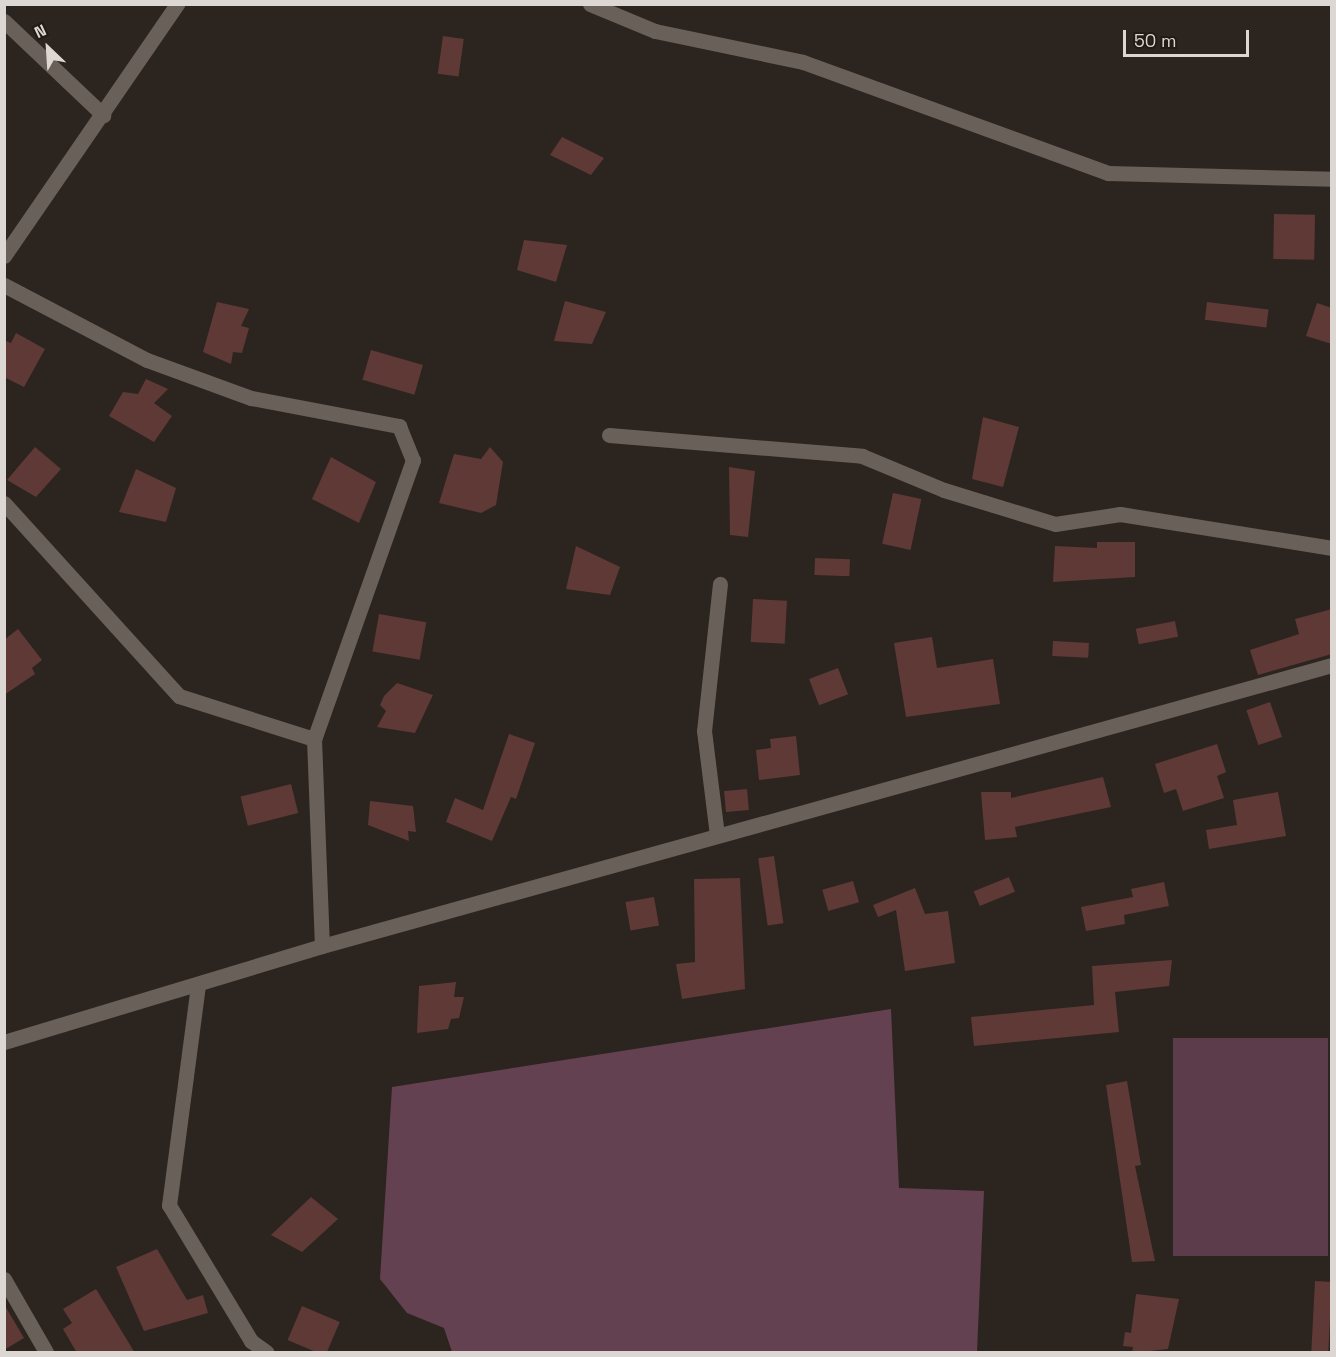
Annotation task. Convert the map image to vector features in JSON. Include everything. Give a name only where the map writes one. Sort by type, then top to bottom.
[{"type":"street","points":[[4,256],[103,115],[177,4]]},
{"type":"street","points":[[590,4],[655,31],[804,62],[1108,173],[1332,179]]},
{"type":"street","points":[[4,21],[103,115]]},
{"type":"street","points":[[4,285],[147,360],[251,398],[399,426],[413,460],[314,739],[322,946]]},
{"type":"street","points":[[609,435],[862,456],[944,490],[1055,524],[1120,514],[1332,548]]},
{"type":"street","points":[[4,503],[179,696],[314,739]]},
{"type":"street","points":[[717,835],[704,730],[720,584]]},
{"type":"street","points":[[4,1042],[322,946],[1332,665]]},
{"type":"street","points":[[198,985],[169,1205],[251,1341],[266,1353]]},
{"type":"street","points":[[4,1279],[45,1353]]},
{"type":"shaded area","points":[[891,1009],[899,1188],[984,1191],[977,1352],[452,1352],[444,1328],[407,1313],[380,1279],[392,1087]]},
{"type":"shaded area","points":[[1173,1038],[1328,1038],[1328,1256],[1173,1256]]},
{"type":"building","points":[[443,36],[464,39],[459,77],[438,74]]},
{"type":"building","points":[[562,137],[604,158],[591,175],[550,155]]},
{"type":"building","points":[[1274,214],[1315,215],[1314,260],[1273,259]]},
{"type":"building","points":[[524,240],[567,245],[556,282],[517,270]]},
{"type":"building","points":[[565,301],[606,312],[592,344],[554,341]]},
{"type":"building","points":[[217,302],[249,309],[241,326],[249,328],[242,353],[233,352],[231,364],[203,352]]},
{"type":"building","points":[[1207,302],[1269,310],[1266,327],[1205,320]]},
{"type":"building","points":[[1317,303],[1332,308],[1332,344],[1306,336]]},
{"type":"building","points":[[16,333],[45,349],[24,387],[4,377],[4,340],[11,343]]},
{"type":"building","points":[[371,350],[423,365],[414,395],[362,380]]},
{"type":"building","points":[[146,379],[168,389],[154,403],[172,416],[154,442],[109,416],[123,392],[138,394]]},
{"type":"building","points":[[983,417],[1019,427],[1003,487],[972,479]]},
{"type":"building","points":[[35,447],[61,469],[36,497],[7,480]]},
{"type":"building","points":[[490,447],[503,462],[496,505],[481,513],[439,503],[454,454],[481,459]]},
{"type":"building","points":[[331,457],[376,482],[359,523],[312,499]]},
{"type":"building","points":[[729,467],[755,471],[748,537],[730,535]]},
{"type":"building","points":[[136,469],[176,488],[166,522],[119,512]]},
{"type":"building","points":[[893,493],[921,499],[911,550],[882,544]]},
{"type":"building","points":[[1097,542],[1135,542],[1135,577],[1053,582],[1055,546],[1097,548]]},
{"type":"building","points":[[576,546],[620,567],[610,595],[566,589]]},
{"type":"building","points":[[815,558],[850,559],[849,576],[814,575]]},
{"type":"building","points":[[753,599],[787,601],[785,644],[751,642]]},
{"type":"building","points":[[1332,609],[1332,654],[1258,675],[1250,650],[1299,634],[1295,619]]},
{"type":"building","points":[[379,614],[426,622],[420,660],[372,651]]},
{"type":"building","points":[[1175,621],[1178,637],[1139,644],[1136,629]]},
{"type":"building","points":[[18,629],[42,660],[32,668],[35,674],[4,695],[4,640]]},
{"type":"building","points":[[932,637],[937,668],[993,659],[1000,704],[906,717],[894,643]]},
{"type":"building","points":[[1053,641],[1089,643],[1088,658],[1052,656]]},
{"type":"building","points":[[838,668],[848,694],[819,705],[809,679]]},
{"type":"building","points":[[397,683],[433,695],[415,733],[377,727],[386,711],[380,705],[384,696]]},
{"type":"building","points":[[1270,702],[1282,737],[1258,745],[1246,710]]},
{"type":"building","points":[[509,734],[535,743],[516,799],[511,797],[492,841],[446,822],[455,798],[483,810]]},
{"type":"building","points":[[796,736],[800,775],[759,780],[756,750],[771,748],[770,739]]},
{"type":"building","points":[[1217,744],[1226,772],[1217,776],[1224,798],[1183,811],[1176,789],[1164,793],[1155,764]]},
{"type":"building","points":[[1103,777],[1111,807],[1015,827],[1017,837],[985,840],[981,792],[1011,792],[1011,798]]},
{"type":"building","points":[[291,784],[298,813],[248,826],[241,797]]},
{"type":"building","points":[[747,789],[749,810],[726,812],[724,791]]},
{"type":"building","points":[[1278,792],[1286,836],[1209,849],[1206,830],[1237,825],[1233,800]]},
{"type":"building","points":[[370,801],[413,806],[416,832],[408,831],[409,841],[368,825]]},
{"type":"building","points":[[774,856],[783,923],[768,926],[758,858]]},
{"type":"building","points":[[1009,877],[1015,892],[980,906],[974,891]]},
{"type":"building","points":[[740,878],[745,989],[682,999],[676,964],[695,962],[694,879]]},
{"type":"building","points":[[853,881],[859,902],[828,911],[822,890]]},
{"type":"building","points":[[1164,882],[1169,906],[1124,915],[1125,924],[1086,931],[1081,907],[1133,897],[1131,889]]},
{"type":"building","points":[[915,888],[925,914],[948,911],[955,963],[905,971],[896,910],[878,917],[873,905]]},
{"type":"building","points":[[654,897],[659,926],[630,931],[625,902]]},
{"type":"building","points":[[1172,960],[1169,986],[1115,992],[1119,1032],[974,1046],[971,1017],[1094,1005],[1092,966]]},
{"type":"building","points":[[456,982],[454,997],[464,997],[459,1018],[451,1019],[448,1029],[417,1033],[419,986]]},
{"type":"building","points":[[1127,1081],[1141,1165],[1135,1166],[1155,1261],[1132,1262],[1106,1085]]},
{"type":"building","points":[[311,1197],[338,1219],[302,1252],[271,1235]]},
{"type":"building","points":[[157,1249],[187,1300],[203,1295],[208,1313],[144,1331],[116,1267]]},
{"type":"building","points":[[1315,1281],[1332,1282],[1328,1352],[1311,1352]]},
{"type":"building","points":[[96,1289],[135,1353],[77,1353],[63,1329],[72,1323],[63,1309]]},
{"type":"building","points":[[1136,1294],[1179,1299],[1168,1349],[1132,1353],[1133,1347],[1123,1346],[1125,1332],[1131,1333]]},
{"type":"building","points":[[4,1304],[24,1338],[4,1350]]},
{"type":"building","points":[[302,1306],[340,1322],[327,1352],[316,1352],[288,1340]]}]
